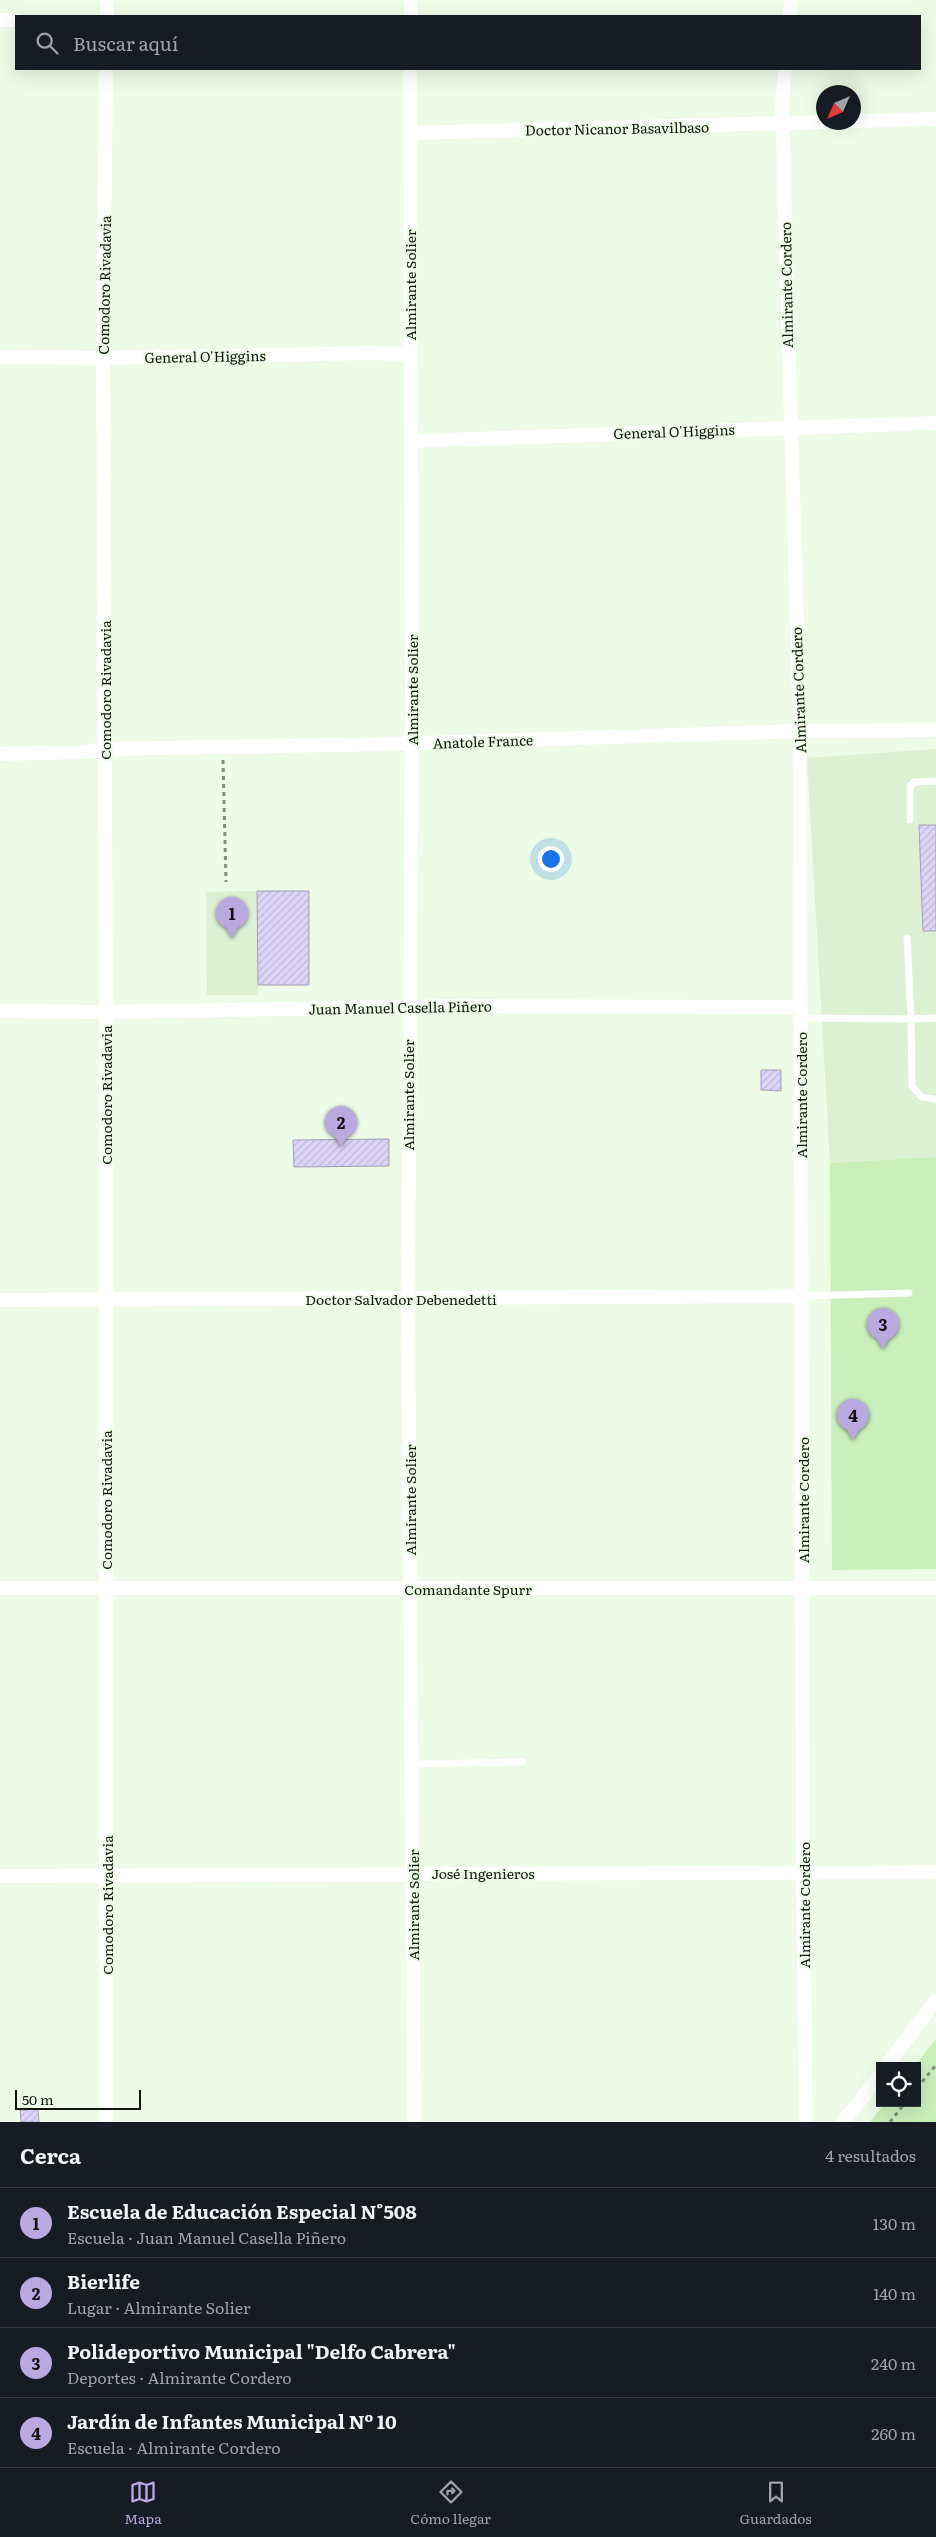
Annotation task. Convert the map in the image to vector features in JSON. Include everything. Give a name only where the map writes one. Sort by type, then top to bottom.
[{"type":"street","points":[[107,0],[107,15]]},
{"type":"street","points":[[411,0],[411,15]]},
{"type":"street","points":[[790,15],[791,0]]},
{"type":"street","points":[[0,20],[15,20]]},
{"type":"street","name":"Comodoro Rivadavia","points":[[106,70],[103,358],[106,1012],[106,2122]]},
{"type":"street","name":"Almirante Solier","points":[[410,70],[412,743],[408,1006],[408,1299],[414,1873],[414,2122]]},
{"type":"street","name":"Almirante Cordero","points":[[785,70],[783,123],[800,732],[801,1296],[804,1588],[803,1871],[806,2122]]},
{"type":"street","points":[[861,121],[936,119]]},
{"type":"street","name":"Doctor Nicanor Basavilbaso","points":[[410,133],[816,122]]},
{"type":"street","name":"General O'Higgins","points":[[0,357],[103,358],[375,353],[410,355]]},
{"type":"street","name":"General O'Higgins","points":[[412,441],[790,427],[936,424]]},
{"type":"street","name":"Anatole France","points":[[0,754],[84,752],[105,749],[936,730]]},
{"type":"street","name":"Juan Manuel Casella Piñero","points":[[0,1011],[106,1012],[408,1006],[800,1013]]},
{"type":"street","name":"Doctor Salvador Debenedetti","points":[[0,1300],[801,1296]]},
{"type":"street","name":"Comandante Spurr","points":[[0,1588],[936,1588]]},
{"type":"street","name":"José Ingenieros","points":[[0,1876],[803,1871],[936,1872]]},
{"type":"street","points":[[889,2062],[936,2001]]},
{"type":"street","points":[[843,2122],[876,2079]]},
{"type":"lane","points":[[910,820],[910,786],[914,782],[936,782]]},
{"type":"lane","points":[[907,938],[912,1086],[921,1097],[936,1099]]},
{"type":"lane","points":[[800,1013],[910,1019],[936,1018]]},
{"type":"lane","points":[[801,1296],[909,1293]]},
{"type":"lane","points":[[412,1764],[522,1762]]},
{"type":"path","points":[[223,747],[226,882]]},
{"type":"path","points":[[921,2083],[936,2064]]},
{"type":"path","points":[[890,2122],[902,2107]]},
{"type":"shaded area","points":[[936,749],[936,1157],[830,1163],[807,758]]},
{"type":"shaded area","points":[[257,891],[258,995],[207,995],[206,892]]},
{"type":"green space","points":[[936,1157],[936,1569],[832,1570],[830,1163]]},
{"type":"green space","points":[[936,2039],[936,2122],[870,2122],[882,2107],[921,2107],[921,2062],[918,2062]]},
{"type":"building","points":[[919,825],[936,825],[936,931],[923,931]]},
{"type":"building","points":[[257,891],[309,891],[309,985],[258,985]]},
{"type":"building","points":[[761,1070],[781,1070],[781,1091],[761,1090]]},
{"type":"building","points":[[389,1139],[389,1166],[294,1167],[293,1140]]},
{"type":"building","points":[[38,2109],[39,2122],[21,2122],[20,2110]]},
{"type":"place","name":"Escuela de Educación Especial N°508","points":[[232,938]]},
{"type":"place","name":"Bierlife","points":[[341,1147]]},
{"type":"place","name":"Polideportivo Municipal \"Delfo Cabrera\"","points":[[883,1349]]},
{"type":"place","name":"Jardín de Infantes Municipal Nº 10","points":[[853,1440]]}]
